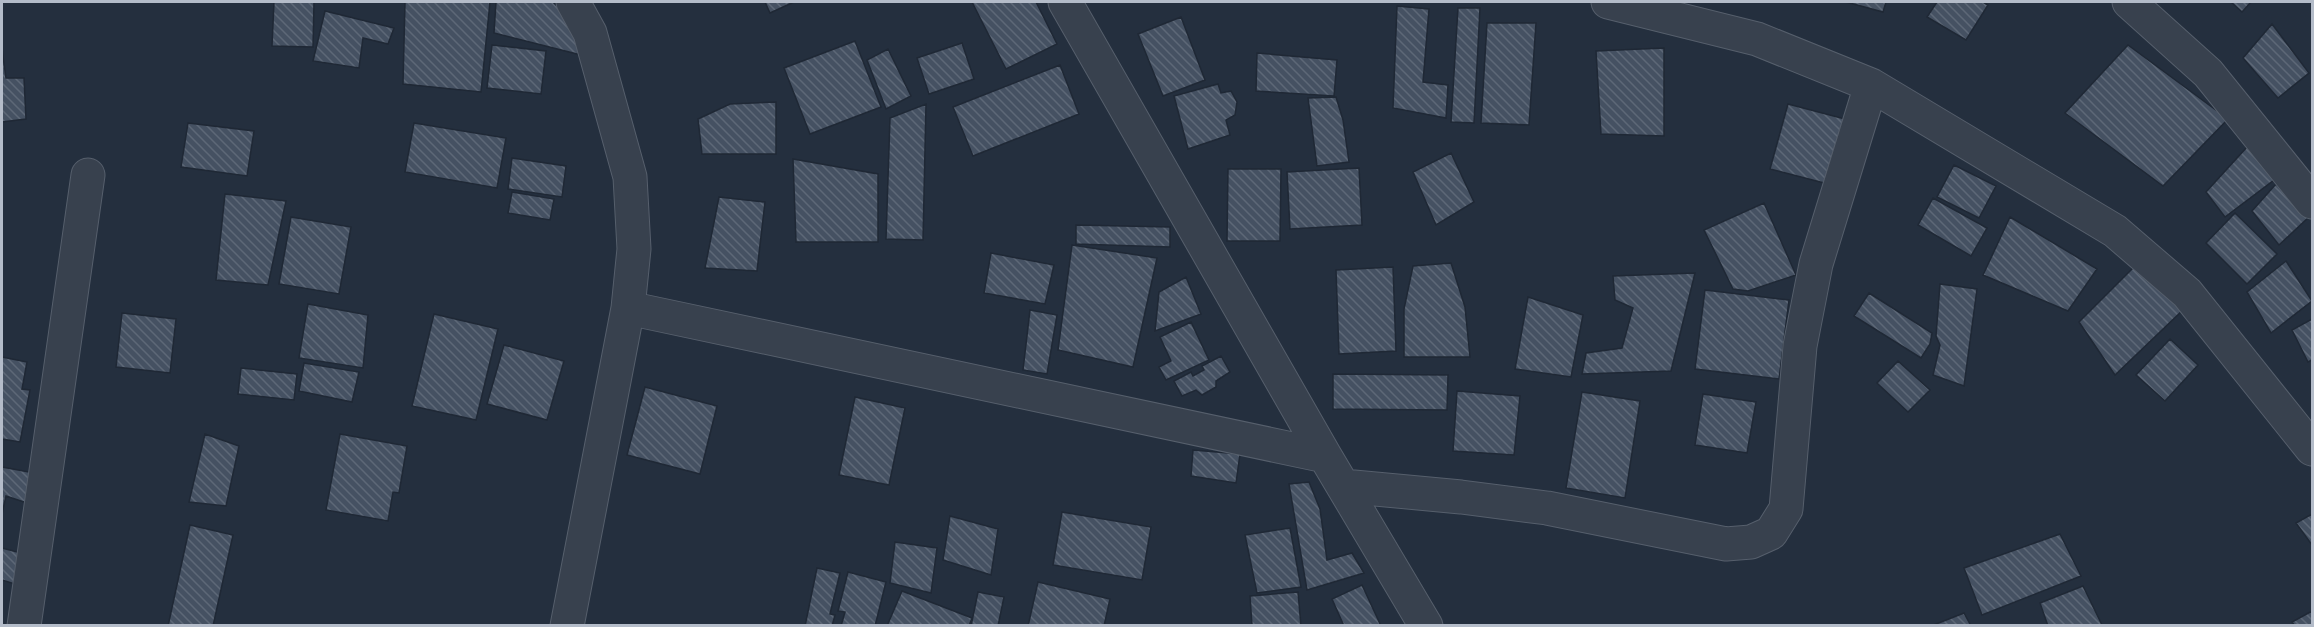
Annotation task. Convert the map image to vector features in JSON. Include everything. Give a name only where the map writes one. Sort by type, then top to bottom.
[{"type":"street","points":[[567,626],[628,308],[634,249],[630,177],[590,33],[573,2]]},
{"type":"street","points":[[1065,2],[1325,456],[1426,626]]},
{"type":"street","points":[[1608,2],[1757,39],[1870,85],[2115,231],[2187,293],[2313,448]]},
{"type":"street","points":[[2129,2],[2208,73],[2313,202]]},
{"type":"street","points":[[1343,486],[1461,496],[1547,508],[1726,544],[1751,542],[1771,533],[1786,509],[1800,346],[1816,264],[1870,85]]},
{"type":"street","points":[[24,626],[88,175]]},
{"type":"street","points":[[628,308],[1325,456]]},
{"type":"building","points":[[274,2],[314,2],[313,47],[272,46]]},
{"type":"building","points":[[405,2],[490,2],[481,92],[403,84]]},
{"type":"building","points":[[496,2],[553,2],[588,37],[585,56],[494,33]]},
{"type":"building","points":[[765,2],[794,2],[770,13]]},
{"type":"building","points":[[972,2],[1036,2],[1057,44],[1006,69]]},
{"type":"building","points":[[1846,2],[1886,2],[1883,12]]},
{"type":"building","points":[[1937,2],[1983,2],[1988,5],[1966,40],[1927,17]]},
{"type":"building","points":[[2231,2],[2251,2],[2242,12]]},
{"type":"building","points":[[1397,6],[1429,9],[1423,82],[1448,85],[1446,118],[1393,108]]},
{"type":"building","points":[[1458,8],[1480,8],[1474,123],[1451,122]]},
{"type":"building","points":[[325,11],[394,28],[388,44],[363,38],[359,68],[313,61]]},
{"type":"building","points":[[1181,17],[1205,80],[1163,96],[1138,34]]},
{"type":"building","points":[[1487,23],[1536,23],[1529,125],[1481,123]]},
{"type":"building","points":[[2272,24],[2309,73],[2278,98],[2243,58]]},
{"type":"building","points":[[855,41],[881,107],[810,134],[784,68]]},
{"type":"building","points":[[962,43],[974,79],[929,94],[917,58]]},
{"type":"building","points":[[492,45],[546,51],[541,94],[487,88]]},
{"type":"building","points":[[2128,45],[2228,119],[2163,186],[2065,113]]},
{"type":"building","points":[[1664,48],[1664,136],[1601,134],[1596,51]]},
{"type":"building","points":[[2,49],[6,78],[24,78],[26,119],[2,122]]},
{"type":"building","points":[[888,49],[911,96],[886,109],[867,60]]},
{"type":"building","points":[[1257,53],[1337,60],[1334,96],[1256,91]]},
{"type":"building","points":[[1060,65],[1079,114],[973,156],[953,107]]},
{"type":"building","points":[[1218,84],[1221,93],[1231,91],[1237,102],[1235,115],[1226,120],[1230,135],[1188,149],[1174,96]]},
{"type":"building","points":[[1336,97],[1343,120],[1349,162],[1317,166],[1308,98]]},
{"type":"building","points":[[776,102],[776,154],[702,154],[698,119],[730,104]]},
{"type":"building","points":[[926,104],[923,240],[886,239],[890,118]]},
{"type":"building","points":[[1788,104],[1845,119],[1828,184],[1770,169]]},
{"type":"building","points":[[188,123],[254,131],[247,176],[181,167]]},
{"type":"building","points":[[414,123],[506,138],[497,188],[405,172]]},
{"type":"building","points":[[2248,146],[2274,180],[2225,217],[2206,192]]},
{"type":"building","points":[[1451,153],[1474,202],[1436,225],[1413,172]]},
{"type":"building","points":[[512,158],[566,166],[562,197],[508,189]]},
{"type":"building","points":[[793,159],[878,174],[878,242],[796,242]]},
{"type":"building","points":[[1954,165],[1996,186],[1979,218],[1937,197]]},
{"type":"building","points":[[1359,168],[1362,225],[1290,229],[1287,172]]},
{"type":"building","points":[[1228,169],[1281,169],[1280,241],[1227,241]]},
{"type":"building","points":[[2276,184],[2311,215],[2279,245],[2252,211]]},
{"type":"building","points":[[512,192],[554,199],[550,220],[508,213]]},
{"type":"building","points":[[225,194],[286,201],[268,285],[216,280]]},
{"type":"building","points":[[719,197],[765,202],[757,271],[705,268]]},
{"type":"building","points":[[1933,198],[1987,228],[1971,256],[1918,225]]},
{"type":"building","points":[[1764,203],[1796,275],[1748,291],[1733,289],[1704,230]]},
{"type":"building","points":[[2235,213],[2277,254],[2247,284],[2206,243]]},
{"type":"building","points":[[291,217],[351,227],[339,294],[279,284]]},
{"type":"building","points":[[2010,217],[2097,269],[2068,311],[1983,275]]},
{"type":"building","points":[[1076,225],[1170,227],[1170,247],[1076,244]]},
{"type":"building","points":[[1072,245],[1157,258],[1133,367],[1058,350]]},
{"type":"building","points":[[991,253],[1054,265],[1045,304],[984,293]]},
{"type":"building","points":[[2140,261],[2185,308],[2115,375],[2079,322]]},
{"type":"building","points":[[2286,261],[2312,301],[2271,333],[2247,292]]},
{"type":"building","points":[[1451,263],[1465,307],[1470,357],[1404,357],[1404,309],[1413,266]]},
{"type":"building","points":[[1393,267],[1396,351],[1339,354],[1336,270]]},
{"type":"building","points":[[1695,273],[1671,371],[1582,374],[1586,353],[1622,348],[1633,308],[1615,300],[1613,276]]},
{"type":"building","points":[[1186,277],[1201,314],[1155,331],[1159,292]]},
{"type":"building","points":[[1940,284],[1977,289],[1964,386],[1933,375],[1940,345],[1936,336]]},
{"type":"building","points":[[1705,290],[1789,300],[1779,379],[1695,369]]},
{"type":"building","points":[[1869,293],[1932,333],[1930,344],[1921,358],[1854,316]]},
{"type":"building","points":[[1528,297],[1583,315],[1571,377],[1515,369]]},
{"type":"building","points":[[308,304],[368,315],[363,368],[299,358]]},
{"type":"building","points":[[1030,310],[1057,315],[1047,374],[1023,370]]},
{"type":"building","points":[[122,313],[176,319],[170,373],[116,367]]},
{"type":"building","points":[[434,314],[498,329],[476,420],[412,406]]},
{"type":"building","points":[[2312,319],[2312,360],[2308,362],[2292,330]]},
{"type":"building","points":[[1191,322],[1209,360],[1166,380],[1159,367],[1171,361],[1160,337]]},
{"type":"building","points":[[2170,339],[2198,365],[2165,401],[2136,375]]},
{"type":"building","points":[[504,345],[564,361],[547,420],[487,404]]},
{"type":"building","points":[[1221,356],[1230,372],[1216,381],[1216,387],[1202,395],[1196,390],[1182,396],[1174,381],[1191,372],[1193,376],[1204,370],[1202,366]]},
{"type":"building","points":[[2,357],[27,362],[22,389],[30,390],[20,442],[2,439]]},
{"type":"building","points":[[1898,361],[1930,390],[1908,412],[1877,383]]},
{"type":"building","points":[[304,363],[359,372],[352,402],[299,391]]},
{"type":"building","points":[[241,368],[297,374],[294,400],[238,394]]},
{"type":"building","points":[[1333,374],[1448,375],[1447,410],[1333,409]]},
{"type":"building","points":[[645,387],[717,406],[700,474],[627,455]]},
{"type":"building","points":[[1457,391],[1520,396],[1514,455],[1453,451]]},
{"type":"building","points":[[1582,392],[1640,401],[1625,498],[1566,488]]},
{"type":"building","points":[[1703,394],[1756,402],[1747,453],[1695,445]]},
{"type":"building","points":[[855,397],[905,408],[889,485],[839,475]]},
{"type":"building","points":[[205,434],[239,446],[226,506],[189,502]]},
{"type":"building","points":[[340,434],[407,446],[399,493],[393,492],[388,521],[326,510]]},
{"type":"building","points":[[1193,450],[1240,454],[1236,483],[1191,476]]},
{"type":"building","points":[[2,467],[56,477],[51,511],[6,496],[2,514]]},
{"type":"building","points":[[1309,482],[1320,509],[1327,560],[1352,553],[1364,573],[1307,590],[1289,484]]},
{"type":"building","points":[[1062,512],[1151,527],[1142,580],[1053,565]]},
{"type":"building","points":[[2312,514],[2312,545],[2296,523]]},
{"type":"building","points":[[950,516],[998,529],[991,575],[943,560]]},
{"type":"building","points":[[190,525],[233,535],[213,626],[168,626]]},
{"type":"building","points":[[1290,528],[1301,587],[1257,593],[1245,535]]},
{"type":"building","points":[[2060,534],[2081,576],[1982,615],[1964,568]]},
{"type":"building","points":[[895,542],[937,548],[931,593],[890,583]]},
{"type":"building","points":[[2,548],[44,559],[40,592],[2,580]]},
{"type":"building","points":[[817,568],[840,573],[830,614],[835,615],[832,626],[805,626]]},
{"type":"building","points":[[848,572],[886,582],[875,626],[841,626],[845,612],[838,611]]},
{"type":"building","points":[[1038,582],[1110,599],[1104,626],[1028,626]]},
{"type":"building","points":[[1362,585],[1381,626],[1344,626],[1332,599]]},
{"type":"building","points":[[2083,586],[2102,625],[2048,626],[2040,603]]},
{"type":"building","points":[[902,591],[972,618],[969,626],[887,626]]},
{"type":"building","points":[[978,592],[1004,597],[998,626],[971,626]]},
{"type":"building","points":[[1298,592],[1301,626],[1252,626],[1250,596]]},
{"type":"building","points":[[2312,611],[2312,626],[2295,626],[2292,622]]},
{"type":"building","points":[[1964,613],[1971,626],[1931,626]]}]
